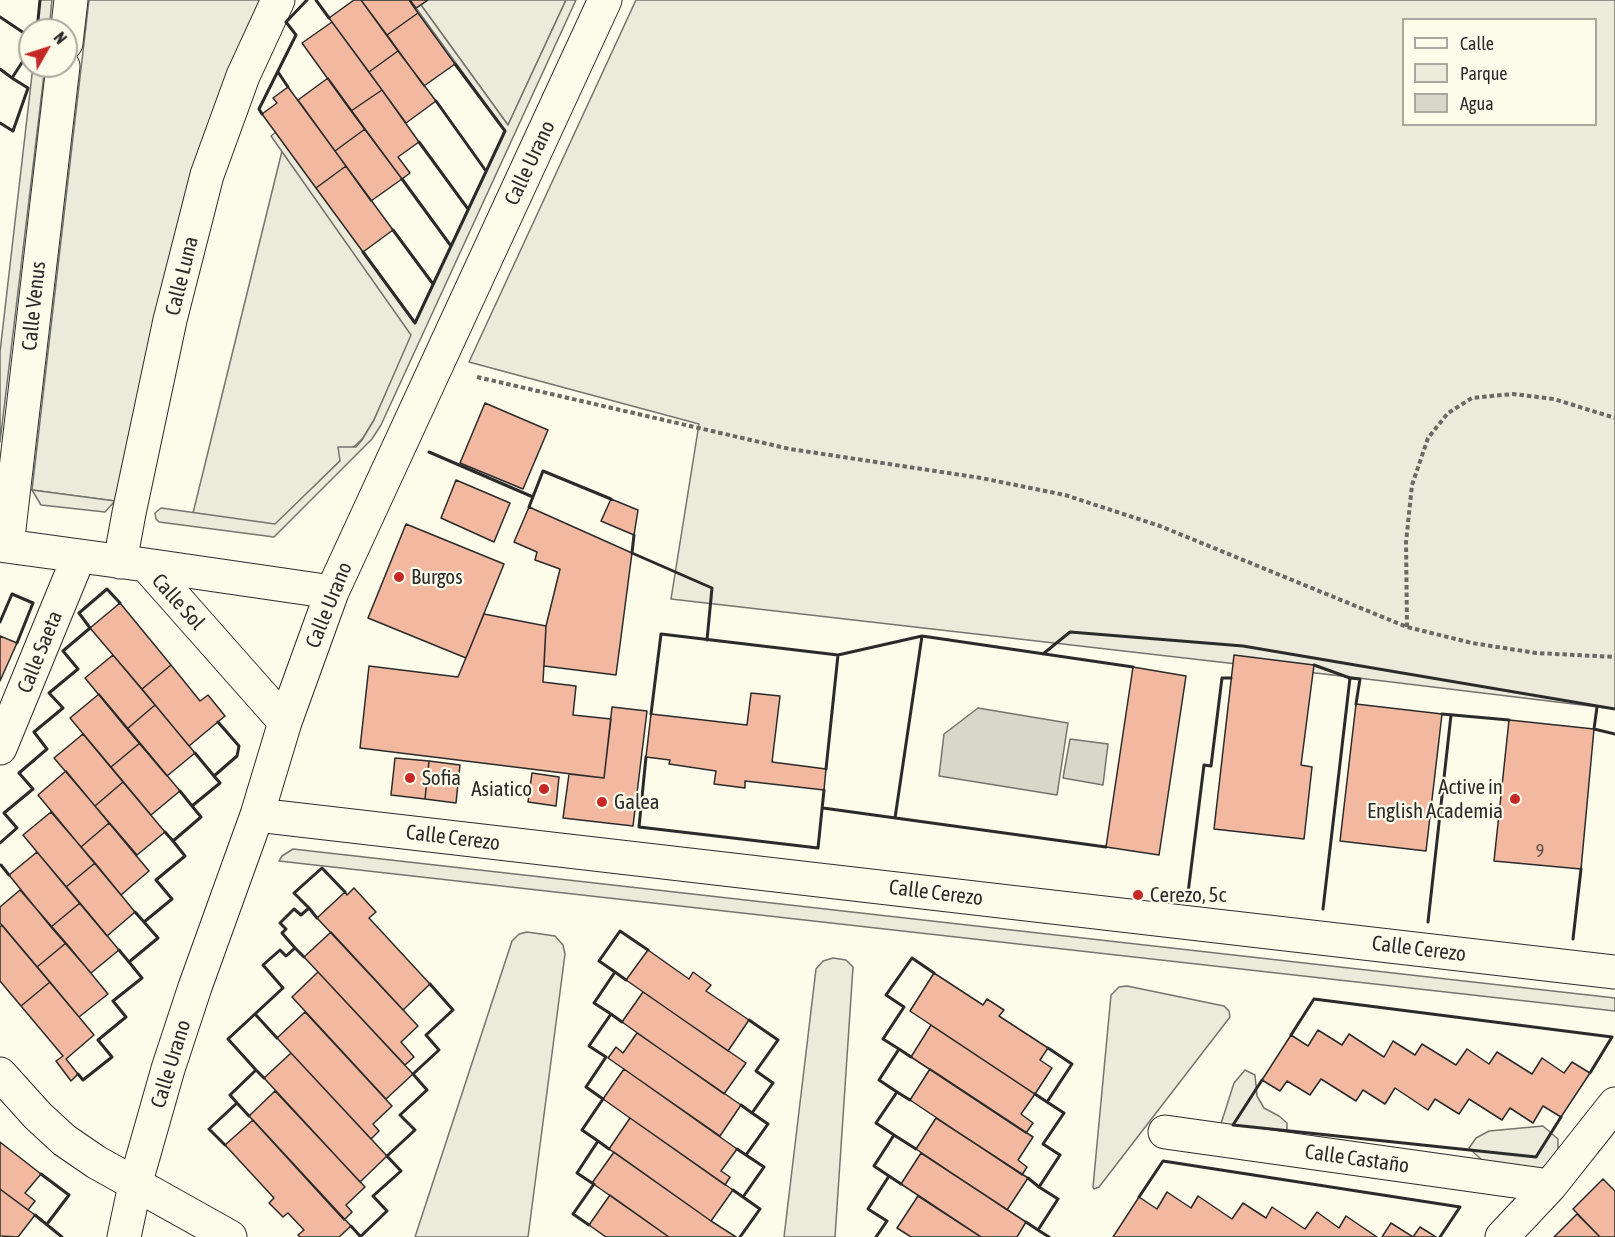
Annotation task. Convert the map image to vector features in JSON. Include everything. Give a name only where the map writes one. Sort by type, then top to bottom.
[{"type":"street","points":[[69,18],[71,0]]},
{"type":"street","name":"Calle Luna","points":[[133,564],[129,513],[170,321],[207,175],[243,76],[278,0]]},
{"type":"street","name":"Calle Urano","points":[[124,1237],[135,1185],[168,1069],[256,815],[285,722],[332,592],[604,0]]},
{"type":"street","name":"Calle Venus","points":[[4,545],[62,78]]},
{"type":"street","points":[[4,545],[332,592]]},
{"type":"street","name":"Calle Saeta","points":[[0,748],[79,556]]},
{"type":"street","name":"Calle Sol","points":[[133,564],[285,722]]},
{"type":"street","name":"Calle Cerezo","points":[[256,815],[1615,972]]},
{"type":"street","points":[[0,1074],[38,1116],[64,1140],[135,1185],[230,1237]]},
{"type":"street","points":[[1502,1237],[1550,1186],[1615,1104]]},
{"type":"street","name":"Calle Castaño","points":[[1165,1132],[1550,1186]]},
{"type":"path","points":[[435,368],[790,449],[981,478],[1065,495],[1160,526],[1407,627],[1472,643],[1536,653],[1615,657]]},
{"type":"path","points":[[1407,627],[1406,542],[1412,484],[1428,438],[1448,413],[1472,398],[1513,394],[1554,399],[1615,418]]},
{"type":"green space","points":[[89,0],[264,0],[142,383],[115,501],[32,490]]},
{"type":"green space","points":[[428,0],[566,0],[508,125],[421,5]]},
{"type":"green space","points":[[636,0],[1615,0],[1615,709],[671,599],[699,424],[469,362]]},
{"type":"green space","points":[[282,151],[412,335],[374,420],[363,438],[275,525],[193,513]]},
{"type":"green space","points":[[527,932],[555,936],[563,945],[565,954],[528,1237],[415,1237],[512,941],[519,934]]},
{"type":"green space","points":[[833,958],[846,960],[853,967],[835,1237],[784,1237],[816,969],[823,961]]},
{"type":"green space","points":[[1127,986],[1224,1006],[1229,1011],[1230,1017],[1099,1187],[1094,1189],[1111,995],[1119,987]]},
{"type":"green space","points":[[1245,1070],[1255,1075],[1257,1096],[1264,1108],[1287,1123],[1287,1132],[1251,1144],[1219,1130],[1234,1083]]},
{"type":"green space","points":[[1543,1126],[1558,1139],[1558,1161],[1533,1178],[1484,1162],[1469,1148],[1476,1138],[1489,1131]]},
{"type":"shaded area","points":[[40,0],[52,0],[50,18],[38,18]]},
{"type":"shaded area","points":[[566,0],[576,0],[381,425],[372,439],[274,537],[159,522],[155,513],[161,508],[275,524],[340,461],[338,447],[356,447],[362,440],[374,420],[411,335],[271,136],[276,132],[415,322],[505,131],[416,8],[421,5],[508,125]]},
{"type":"shaded area","points":[[32,78],[44,78],[0,442],[0,352]]},
{"type":"shaded area","points":[[32,490],[115,501],[105,512],[41,505]]},
{"type":"shaded area","points":[[293,849],[1615,998],[1615,1011],[279,861],[282,856]]},
{"type":"water","points":[[978,708],[1068,723],[1057,795],[939,776],[944,734]]},
{"type":"water","points":[[1070,739],[1108,744],[1103,785],[1063,778]]},
{"type":"building","points":[[354,0],[361,0],[398,51],[369,72],[329,18]]},
{"type":"building","points":[[361,0],[409,0],[418,13],[387,35]]},
{"type":"building","points":[[410,0],[428,0],[416,8]]},
{"type":"building","points":[[418,13],[455,64],[424,86],[387,35]]},
{"type":"building","points":[[332,22],[382,90],[351,111],[302,43]]},
{"type":"building","points":[[398,51],[436,101],[406,123],[369,72]]},
{"type":"building","points":[[328,78],[365,129],[335,151],[298,100]]},
{"type":"building","points":[[288,87],[346,166],[316,188],[262,114],[277,103],[273,98]]},
{"type":"building","points":[[382,90],[419,142],[398,157],[410,173],[402,179],[351,111]]},
{"type":"building","points":[[365,129],[402,179],[371,201],[335,151]]},
{"type":"building","points":[[346,166],[393,230],[363,252],[316,188]]},
{"type":"building","points":[[485,403],[548,430],[523,489],[460,463]]},
{"type":"building","points":[[456,480],[510,503],[494,542],[441,518]]},
{"type":"building","points":[[611,499],[638,510],[634,535],[601,521]]},
{"type":"building","points":[[529,507],[632,553],[616,675],[544,666],[546,626],[560,569],[535,560],[537,552],[514,542]]},
{"type":"building","points":[[406,524],[504,564],[466,658],[368,618]]},
{"type":"building","points":[[120,603],[171,665],[142,689],[90,628]]},
{"type":"building","points":[[484,614],[546,626],[543,682],[576,686],[573,715],[611,719],[604,778],[360,748],[369,666],[458,677]]},
{"type":"building","points":[[0,636],[17,643],[0,681]]},
{"type":"building","points":[[113,655],[155,705],[127,729],[85,678]]},
{"type":"building","points":[[1234,655],[1314,665],[1301,765],[1312,767],[1304,839],[1214,829]]},
{"type":"building","points":[[171,665],[200,701],[208,695],[225,716],[189,746],[142,689]]},
{"type":"building","points":[[1133,667],[1186,676],[1159,855],[1106,847]]},
{"type":"building","points":[[751,693],[780,696],[772,762],[826,769],[824,790],[745,781],[745,788],[714,784],[716,771],[669,764],[670,760],[646,757],[651,714],[747,725]]},
{"type":"building","points":[[99,694],[140,743],[111,767],[70,718]]},
{"type":"building","points":[[1356,704],[1442,714],[1426,851],[1340,841]]},
{"type":"building","points":[[155,705],[195,753],[167,776],[127,729]]},
{"type":"building","points":[[612,707],[647,711],[633,826],[563,818],[569,774],[604,778]]},
{"type":"building","points":[[1509,720],[1594,729],[1581,869],[1494,861]]},
{"type":"building","points":[[83,734],[123,782],[95,806],[54,758]]},
{"type":"building","points":[[140,743],[180,791],[151,815],[111,767]]},
{"type":"building","points":[[395,758],[429,761],[425,799],[391,795]]},
{"type":"building","points":[[429,761],[460,765],[456,803],[425,799]]},
{"type":"building","points":[[66,771],[109,823],[81,847],[38,795]]},
{"type":"building","points":[[532,773],[559,777],[556,806],[528,802]]},
{"type":"building","points":[[123,782],[165,832],[137,855],[95,806]]},
{"type":"building","points":[[51,812],[95,863],[66,887],[23,835]]},
{"type":"building","points":[[109,823],[149,871],[121,895],[81,847]]},
{"type":"building","points":[[37,852],[80,903],[51,927],[9,875]]},
{"type":"building","points":[[95,863],[135,912],[107,936],[66,887]]},
{"type":"building","points":[[354,888],[376,912],[369,918],[430,984],[403,1010],[317,918],[345,892],[347,895]]},
{"type":"building","points":[[20,890],[66,943],[37,967],[0,923],[0,907]]},
{"type":"building","points":[[80,903],[119,950],[91,973],[51,927]]},
{"type":"building","points":[[2,925],[50,982],[21,1006],[0,981],[0,927]]},
{"type":"building","points":[[331,932],[418,1026],[401,1042],[414,1057],[405,1065],[304,957]]},
{"type":"building","points":[[66,943],[108,994],[79,1017],[37,967]]},
{"type":"building","points":[[648,950],[689,979],[693,972],[711,985],[706,991],[749,1020],[728,1051],[626,980]]},
{"type":"building","points":[[318,972],[413,1074],[386,1099],[292,997]]},
{"type":"building","points":[[934,973],[983,1005],[987,999],[1004,1010],[999,1016],[1048,1048],[1040,1060],[1052,1068],[1035,1094],[910,1011]]},
{"type":"building","points":[[50,982],[94,1035],[66,1059],[78,1074],[71,1081],[56,1061],[63,1056],[21,1006]]},
{"type":"building","points":[[643,992],[746,1063],[724,1094],[622,1022]]},
{"type":"building","points":[[305,1012],[392,1106],[373,1124],[379,1131],[371,1139],[277,1038]]},
{"type":"building","points":[[931,1025],[1035,1094],[1021,1114],[1033,1123],[1026,1133],[911,1057]]},
{"type":"building","points":[[1318,1030],[1342,1045],[1349,1034],[1384,1057],[1393,1041],[1415,1055],[1422,1044],[1456,1065],[1467,1049],[1489,1064],[1497,1052],[1532,1074],[1542,1058],[1564,1073],[1572,1062],[1590,1073],[1561,1117],[1543,1106],[1533,1123],[1510,1108],[1502,1120],[1469,1099],[1459,1114],[1435,1099],[1428,1110],[1395,1088],[1385,1104],[1363,1090],[1356,1101],[1321,1079],[1310,1095],[1287,1081],[1280,1091],[1262,1080],[1291,1035],[1308,1046]]},
{"type":"building","points":[[637,1033],[741,1105],[720,1136],[608,1058],[616,1047],[623,1053]]},
{"type":"building","points":[[291,1053],[387,1156],[360,1182],[264,1078]]},
{"type":"building","points":[[624,1069],[737,1149],[721,1171],[730,1177],[725,1185],[603,1099]]},
{"type":"building","points":[[930,1069],[1033,1137],[1018,1160],[1027,1167],[1022,1175],[910,1100]]},
{"type":"building","points":[[275,1091],[365,1187],[346,1205],[352,1212],[344,1220],[249,1116]]},
{"type":"building","points":[[630,1118],[733,1190],[711,1221],[609,1149]]},
{"type":"building","points":[[936,1118],[1028,1178],[1007,1210],[916,1149]]},
{"type":"building","points":[[253,1120],[351,1226],[339,1237],[300,1237],[298,1235],[304,1230],[288,1213],[283,1217],[269,1203],[274,1198],[225,1145]]},
{"type":"building","points":[[0,1142],[41,1174],[25,1193],[35,1201],[28,1210],[0,1189]]},
{"type":"building","points":[[614,1152],[736,1237],[669,1237],[592,1183]]},
{"type":"building","points":[[921,1153],[1026,1222],[1017,1237],[981,1237],[901,1184]]},
{"type":"building","points":[[1603,1179],[1615,1191],[1615,1237],[1600,1237],[1573,1209]]},
{"type":"building","points":[[0,1189],[35,1215],[18,1237],[0,1236]]},
{"type":"building","points":[[1167,1192],[1191,1208],[1198,1196],[1232,1219],[1243,1203],[1266,1218],[1272,1207],[1305,1229],[1317,1212],[1339,1228],[1346,1216],[1377,1237],[1113,1237],[1139,1197],[1157,1209]]},
{"type":"building","points":[[610,1195],[669,1237],[606,1237],[589,1225]]},
{"type":"building","points":[[918,1196],[981,1237],[911,1237],[897,1228]]},
{"type":"building","points":[[1577,1214],[1600,1237],[1554,1237]]},
{"type":"building","points":[[1391,1223],[1413,1237],[1382,1237]]},
{"type":"building","points":[[1420,1227],[1436,1237],[1413,1237]]},
{"type":"wall","points":[[38,18],[40,0]]},
{"type":"wall","points":[[262,114],[259,109],[296,35],[286,22],[307,0]]},
{"type":"wall","points":[[316,0],[329,18]]},
{"type":"wall","points":[[0,17],[18,29]]},
{"type":"wall","points":[[363,252],[415,323],[505,131],[455,64]]},
{"type":"wall","points":[[0,69],[12,78]]},
{"type":"wall","points":[[0,123],[13,131],[28,88],[12,78],[18,69]]},
{"type":"wall","points":[[278,72],[288,87]]},
{"type":"wall","points":[[436,101],[486,171]]},
{"type":"wall","points":[[419,142],[468,209]]},
{"type":"wall","points":[[402,179],[451,246]]},
{"type":"wall","points":[[393,230],[433,284]]},
{"type":"wall","points":[[429,452],[533,497]]},
{"type":"wall","points":[[529,507],[543,471],[611,499]]},
{"type":"wall","points":[[634,535],[632,553],[712,588],[707,640]]},
{"type":"wall","points":[[0,843],[17,828],[4,813],[33,789],[19,773],[47,749],[34,732],[63,708],[49,693],[78,669],[63,651],[90,628],[79,613],[107,589],[120,603]]},
{"type":"wall","points":[[0,622],[12,594],[33,603],[17,643]]},
{"type":"wall","points":[[1043,654],[1070,632],[1243,646],[1615,709]]},
{"type":"wall","points":[[651,714],[661,634],[838,655],[922,636],[1133,667]]},
{"type":"wall","points":[[895,818],[922,636]]},
{"type":"wall","points":[[826,769],[838,655]]},
{"type":"wall","points":[[1314,665],[1350,678],[1360,679],[1356,704]]},
{"type":"wall","points":[[1188,893],[1204,765],[1211,766],[1222,678],[1231,678]]},
{"type":"wall","points":[[1323,909],[1350,678]]},
{"type":"wall","points":[[1597,707],[1594,729],[1615,734]]},
{"type":"wall","points":[[1442,714],[1509,720]]},
{"type":"wall","points":[[1428,922],[1451,715]]},
{"type":"wall","points":[[78,1074],[83,1080],[112,1057],[98,1040],[126,1017],[113,1001],[142,978],[129,962],[158,938],[144,922],[172,899],[156,880],[185,856],[173,841],[201,817],[192,806],[220,783],[214,776],[237,756],[239,746],[218,722]]},
{"type":"wall","points":[[195,753],[214,776]]},
{"type":"wall","points":[[646,757],[639,827],[818,848],[824,790]]},
{"type":"wall","points":[[180,791],[192,806]]},
{"type":"wall","points":[[823,808],[1106,847]]},
{"type":"wall","points":[[165,832],[173,841]]},
{"type":"wall","points":[[1,865],[9,875]]},
{"type":"wall","points":[[225,1145],[209,1129],[237,1103],[230,1095],[256,1070],[228,1039],[283,988],[263,965],[280,950],[286,956],[295,948],[282,933],[286,929],[280,923],[294,909],[301,915],[309,908],[294,893],[322,868],[345,892]]},
{"type":"wall","points":[[1573,939],[1581,869]]},
{"type":"wall","points":[[309,908],[317,918]]},
{"type":"wall","points":[[135,912],[144,922]]},
{"type":"wall","points":[[592,1183],[577,1173],[598,1141],[582,1130],[603,1099],[586,1087],[606,1057],[589,1046],[611,1014],[594,1003],[615,972],[599,961],[620,931],[648,950]]},
{"type":"wall","points":[[295,948],[304,957]]},
{"type":"wall","points":[[119,950],[129,962]]},
{"type":"wall","points":[[876,1237],[887,1221],[868,1209],[889,1176],[874,1166],[894,1135],[876,1123],[897,1092],[879,1080],[899,1049],[883,1039],[904,1007],[886,995],[912,958],[934,973]]},
{"type":"wall","points":[[615,972],[626,980]]},
{"type":"wall","points":[[360,1237],[387,1211],[373,1196],[401,1171],[387,1156],[415,1130],[400,1115],[427,1090],[413,1074],[439,1050],[426,1035],[453,1010],[430,984]]},
{"type":"wall","points":[[1291,1035],[1314,999],[1612,1037],[1590,1073]]},
{"type":"wall","points":[[255,1014],[277,1038]]},
{"type":"wall","points":[[611,1014],[622,1022]]},
{"type":"wall","points":[[740,1237],[760,1209],[743,1197],[764,1167],[746,1155],[768,1124],[752,1113],[773,1083],[756,1071],[778,1040],[749,1020]]},
{"type":"wall","points":[[1048,1048],[1072,1064],[1047,1102],[1064,1113],[1043,1144],[1060,1155],[1039,1187],[1058,1199],[1038,1230],[1049,1237]]},
{"type":"wall","points":[[899,1049],[911,1057]]},
{"type":"wall","points":[[256,1070],[264,1078]]},
{"type":"wall","points":[[1262,1080],[1233,1125],[1536,1157],[1561,1117]]},
{"type":"wall","points":[[897,1092],[910,1100]]},
{"type":"wall","points":[[1035,1094],[1047,1102]]},
{"type":"wall","points":[[237,1103],[249,1116]]},
{"type":"wall","points":[[741,1105],[752,1113]]},
{"type":"wall","points":[[894,1135],[916,1149]]},
{"type":"wall","points":[[598,1141],[609,1149]]},
{"type":"wall","points":[[737,1149],[746,1155]]},
{"type":"wall","points":[[1139,1197],[1163,1161],[1460,1207],[1440,1237]]},
{"type":"wall","points":[[41,1174],[69,1195],[47,1224]]},
{"type":"wall","points":[[889,1176],[901,1184]]},
{"type":"wall","points":[[1028,1178],[1039,1187]]},
{"type":"wall","points":[[589,1225],[573,1214],[594,1184]]},
{"type":"wall","points":[[733,1190],[743,1197]]},
{"type":"wall","points":[[35,1215],[62,1237]]},
{"type":"wall","points":[[1026,1222],[1038,1230]]},
{"type":"wall","points":[[351,1226],[360,1236]]},
{"type":"place","name":"Burgos","points":[[399,577]]},
{"type":"place","name":"Sofia","points":[[410,778]]},
{"type":"place","name":"Asiatico","points":[[544,789]]},
{"type":"place","name":"Active in English Academia","points":[[1515,799]]},
{"type":"place","name":"Galea","points":[[602,802]]},
{"type":"place","name":"Cerezo, 5c","points":[[1138,895]]}]
